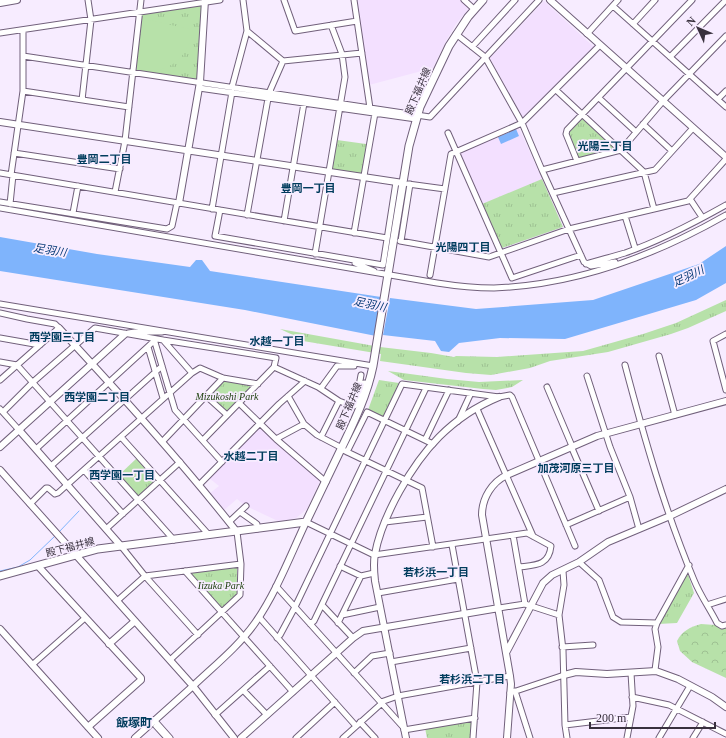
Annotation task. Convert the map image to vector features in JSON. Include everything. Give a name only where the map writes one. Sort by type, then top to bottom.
[{"type":"main road","name":"殿下福井線","points":[[0,576],[75,555],[121,546],[306,522],[344,450],[369,384],[409,146],[417,117],[431,83],[456,34],[474,9],[483,0]]},
{"type":"street","points":[[0,3],[17,0]]},
{"type":"street","points":[[82,100],[91,20],[88,0]]},
{"type":"street","points":[[115,192],[125,141],[141,0]]},
{"type":"street","points":[[0,33],[205,1],[220,0]]},
{"type":"street","points":[[212,209],[232,90],[247,31],[243,0]]},
{"type":"street","points":[[284,0],[295,31],[357,21]]},
{"type":"street","points":[[354,0],[370,108]]},
{"type":"street","points":[[464,0],[474,9]]},
{"type":"street","points":[[472,47],[515,0]]},
{"type":"street","points":[[23,56],[134,72],[199,85],[340,106],[375,113],[430,117],[539,0]]},
{"type":"street","points":[[403,183],[400,241],[489,257],[569,229],[688,201],[726,158],[550,0]]},
{"type":"street","points":[[587,34],[618,0]]},
{"type":"street","points":[[633,24],[655,0]]},
{"type":"street","points":[[578,161],[566,134],[568,130],[692,0]]},
{"type":"street","points":[[670,57],[726,0]]},
{"type":"street","points":[[0,202],[167,229],[172,226],[188,151],[199,85],[205,1]]},
{"type":"street","points":[[613,6],[726,106]]},
{"type":"street","points":[[315,254],[345,77],[342,54],[331,25]]},
{"type":"street","points":[[10,204],[14,153],[23,91],[23,30]]},
{"type":"street","points":[[247,31],[283,61],[362,53]]},
{"type":"street","points":[[456,34],[485,57],[522,123],[542,170],[586,264],[591,266],[616,262],[620,263]]},
{"type":"street","points":[[542,170],[620,150],[663,101],[726,36]]},
{"type":"street","points":[[430,275],[451,154],[522,123],[600,45]]},
{"type":"street","points":[[247,215],[269,95],[283,61]]},
{"type":"street","points":[[556,90],[644,172],[654,209]]},
{"type":"street","points":[[23,91],[129,107]]},
{"type":"street","points":[[718,100],[726,91]]},
{"type":"street","points":[[269,95],[304,103],[370,108],[417,117]]},
{"type":"street","points":[[599,98],[636,132]]},
{"type":"street","points":[[284,221],[304,103]]},
{"type":"street","points":[[354,233],[375,113]]},
{"type":"street","points":[[0,122],[445,189]]},
{"type":"street","points":[[643,124],[672,151]]},
{"type":"street","points":[[553,193],[655,170],[693,128]]},
{"type":"street","points":[[448,133],[512,278],[581,255]]},
{"type":"street","points":[[14,153],[120,168]]},
{"type":"street","points":[[721,164],[726,168]]},
{"type":"street","points":[[0,173],[388,238]]},
{"type":"street","points":[[220,210],[215,236],[382,265],[403,183]]},
{"type":"street","points":[[73,213],[78,186]]},
{"type":"street","points":[[690,199],[702,218]]},
{"type":"street","points":[[586,264],[635,248],[679,230],[726,205]]},
{"type":"street","points":[[0,208],[388,275],[463,286],[492,288],[518,286],[568,278],[620,263],[689,235],[726,215]]},
{"type":"street","points":[[625,216],[635,248]]},
{"type":"street","points":[[350,260],[376,273]]},
{"type":"street","points":[[0,304],[373,366]]},
{"type":"street","points":[[0,313],[55,324],[180,462],[237,532],[240,564],[240,595],[170,660]]},
{"type":"street","points":[[0,380],[59,328]]},
{"type":"street","points":[[198,635],[1,410],[95,328],[154,340],[163,340],[276,358],[274,367],[203,440]]},
{"type":"street","points":[[0,447],[125,334],[135,332],[158,333],[169,331]]},
{"type":"street","points":[[726,334],[714,341],[724,374],[726,390]]},
{"type":"street","points":[[0,338],[40,345]]},
{"type":"street","points":[[36,449],[154,340]]},
{"type":"street","points":[[154,340],[175,410],[222,462]]},
{"type":"street","points":[[163,340],[192,373]]},
{"type":"street","points":[[148,347],[163,398]]},
{"type":"street","points":[[659,356],[675,415]]},
{"type":"street","points":[[0,362],[17,365],[34,382],[174,540]]},
{"type":"street","points":[[321,388],[337,366],[356,366],[362,364]]},
{"type":"street","points":[[625,364],[640,424],[670,516],[694,581],[717,623],[722,626],[726,625]]},
{"type":"street","points":[[51,466],[162,366]]},
{"type":"street","points":[[274,367],[321,388],[339,401],[352,406]]},
{"type":"street","points":[[30,504],[46,488],[57,494],[163,398],[200,368],[224,378],[258,384]]},
{"type":"street","points":[[352,406],[360,386],[362,375]]},
{"type":"street","points":[[587,376],[605,433],[630,497],[639,529]]},
{"type":"street","points":[[162,442],[224,378]]},
{"type":"street","points":[[199,485],[259,424],[306,381]]},
{"type":"street","points":[[352,406],[356,405],[363,383],[369,384]]},
{"type":"street","points":[[277,638],[295,607],[331,535],[402,384],[499,397]]},
{"type":"street","points":[[547,387],[599,511]]},
{"type":"street","points":[[310,624],[314,621],[426,388]]},
{"type":"street","points":[[425,440],[449,390]]},
{"type":"street","points":[[458,422],[471,393]]},
{"type":"street","points":[[406,738],[374,573],[374,555],[385,522],[406,480],[424,453],[448,428],[499,397],[510,395],[575,546]]},
{"type":"street","points":[[206,396],[227,415]]},
{"type":"street","points":[[288,396],[304,424],[321,438],[422,488],[433,547]]},
{"type":"street","points":[[321,438],[339,401]]},
{"type":"street","points":[[530,738],[513,692],[507,651],[486,540],[482,512],[489,490],[494,484],[507,475],[571,446],[605,433],[726,401]]},
{"type":"street","points":[[239,403],[259,424],[326,482]]},
{"type":"street","points":[[477,409],[533,536]]},
{"type":"street","points":[[344,450],[367,412],[433,444]]},
{"type":"street","points":[[276,439],[304,424]]},
{"type":"street","points":[[121,437],[209,535]]},
{"type":"street","points":[[106,529],[180,462]]},
{"type":"street","points":[[0,470],[193,686],[234,738]]},
{"type":"street","points":[[84,470],[123,514]]},
{"type":"street","points":[[507,651],[528,605],[543,583],[552,575],[579,562],[601,546],[670,516],[726,489]]},
{"type":"street","points":[[566,525],[630,497]]},
{"type":"street","points":[[229,522],[246,506]]},
{"type":"street","points":[[240,512],[257,524],[257,529]]},
{"type":"street","points":[[385,522],[427,517]]},
{"type":"street","points":[[134,738],[155,723],[244,637],[259,617],[276,586],[306,522],[374,555],[452,545],[527,533],[551,546],[551,549],[542,563],[519,568]]},
{"type":"street","points":[[514,535],[519,568],[528,605]]},
{"type":"street","points":[[452,545],[478,682],[473,738]]},
{"type":"street","points":[[579,562],[599,580],[613,617],[621,622],[657,623]]},
{"type":"street","points":[[117,601],[145,576],[240,564]]},
{"type":"street","points":[[655,670],[658,647],[655,629],[689,565]]},
{"type":"street","points":[[38,566],[141,678],[141,680],[88,727]]},
{"type":"street","points":[[340,566],[361,576],[374,573]]},
{"type":"street","points":[[563,570],[564,584],[559,615],[567,738]]},
{"type":"street","points":[[186,571],[293,692]]},
{"type":"street","points":[[338,623],[361,576]]},
{"type":"street","points":[[378,593],[458,579]]},
{"type":"street","points":[[276,586],[404,729]]},
{"type":"street","points":[[707,605],[726,599]]},
{"type":"street","points":[[322,604],[353,638]]},
{"type":"street","points":[[240,738],[353,638],[363,632],[499,608],[528,605],[559,615]]},
{"type":"street","points":[[342,614],[380,607]]},
{"type":"street","points":[[259,617],[335,702],[375,738]]},
{"type":"street","points":[[32,665],[85,618]]},
{"type":"street","points":[[109,644],[135,621]]},
{"type":"street","points":[[0,629],[98,738]]},
{"type":"street","points":[[562,647],[592,644]]},
{"type":"street","points":[[391,662],[471,648]]},
{"type":"street","points":[[354,673],[372,656],[390,653]]},
{"type":"street","points":[[215,715],[270,666]]},
{"type":"street","points":[[513,692],[576,672],[607,674],[655,670],[712,697],[726,707]]},
{"type":"street","points":[[627,738],[633,706],[631,673]]},
{"type":"street","points":[[343,738],[381,702],[398,696],[510,676]]},
{"type":"street","points":[[659,738],[690,686]]},
{"type":"street","points":[[243,690],[267,715]]},
{"type":"street","points":[[507,738],[513,692]]},
{"type":"street","points":[[632,697],[677,708],[726,734]]},
{"type":"street","points":[[300,737],[335,702]]},
{"type":"street","points":[[565,725],[631,717]]},
{"type":"street","points":[[404,729],[475,718]]},
{"type":"street","points":[[693,738],[703,722]]},
{"type":"street","points":[[155,723],[166,738]]},
{"type":"street","points":[[155,723],[170,738]]},
{"type":"shaded area","points":[[355,0],[460,0],[469,8],[456,24],[433,68],[369,85],[367,84]]},
{"type":"shaded area","points":[[544,1],[595,48],[525,117],[522,116],[490,58]]},
{"type":"shaded area","points":[[519,128],[564,228],[502,250],[459,153]]},
{"type":"shaded area","points":[[258,427],[261,427],[320,479],[307,509],[296,518],[280,522],[244,505],[237,499],[223,511],[209,494],[219,486],[209,478]]},
{"type":"green space","points":[[205,3],[198,82],[136,73],[140,12]]},
{"type":"green space","points":[[149,20],[193,30],[186,49],[181,57],[167,67],[148,71],[137,69],[142,25]]},
{"type":"green space","points":[[582,118],[615,149],[580,158],[578,157],[568,135],[569,131]]},
{"type":"green space","points":[[337,140],[366,144],[368,146],[362,174],[331,169]]},
{"type":"green space","points":[[542,179],[563,227],[502,248],[482,204]]},
{"type":"green space","points":[[726,300],[726,311],[671,334],[608,352],[550,361],[530,368],[491,375],[380,361],[381,354],[297,340],[293,335],[280,329],[380,347],[454,357],[497,357],[583,351],[676,323]]},
{"type":"green space","points":[[388,371],[479,382],[523,380],[512,387],[496,390],[404,380]]},
{"type":"green space","name":"Mizukoshi Park","points":[[224,380],[250,385],[251,389],[227,413],[209,396]]},
{"type":"green space","points":[[379,380],[399,383],[383,417],[368,410]]},
{"type":"green space","points":[[137,458],[156,481],[139,497],[119,475]]},
{"type":"green space","name":"Iizuka Park","points":[[237,567],[237,595],[223,609],[190,573]]},
{"type":"green space","points":[[687,571],[694,593],[677,623],[658,624]]},
{"type":"green space","points":[[701,624],[715,625],[726,628],[726,678],[692,662],[680,651],[677,641],[681,635],[690,628]]},
{"type":"green space","points":[[472,720],[471,738],[427,738],[425,728]]},
{"type":"water","points":[[516,129],[519,136],[501,144],[498,137]]},
{"type":"water","name":"足羽川","points":[[0,237],[97,254],[190,267],[196,260],[202,260],[210,271],[381,297],[376,336],[245,310],[0,271]]},
{"type":"water","name":"足羽川","points":[[726,246],[726,283],[696,300],[565,339],[500,338],[459,343],[449,352],[441,351],[435,341],[383,335],[390,298],[476,309],[593,300],[699,264]]},
{"type":"waterway","points":[[59,532],[79,511]]},
{"type":"waterway","points":[[0,571],[18,567],[30,560],[55,536]]},
{"type":"district","name":"光陽三丁目","points":[[605,146]]},
{"type":"district","name":"豊岡二丁目","points":[[104,159]]},
{"type":"district","name":"豊岡一丁目","points":[[308,188]]},
{"type":"district","name":"光陽四丁目","points":[[463,247]]},
{"type":"district","name":"西学園三丁目","points":[[62,337]]},
{"type":"district","name":"水越一丁目","points":[[277,341]]},
{"type":"district","name":"西学園二丁目","points":[[97,397]]},
{"type":"district","name":"水越二丁目","points":[[251,456]]},
{"type":"district","name":"加茂河原三丁目","points":[[576,468]]},
{"type":"district","name":"西学園一丁目","points":[[122,475]]},
{"type":"district","name":"若杉浜一丁目","points":[[436,572]]},
{"type":"district","name":"若杉浜二丁目","points":[[472,679]]},
{"type":"district","name":"飯塚町","points":[[134,723]]}]
